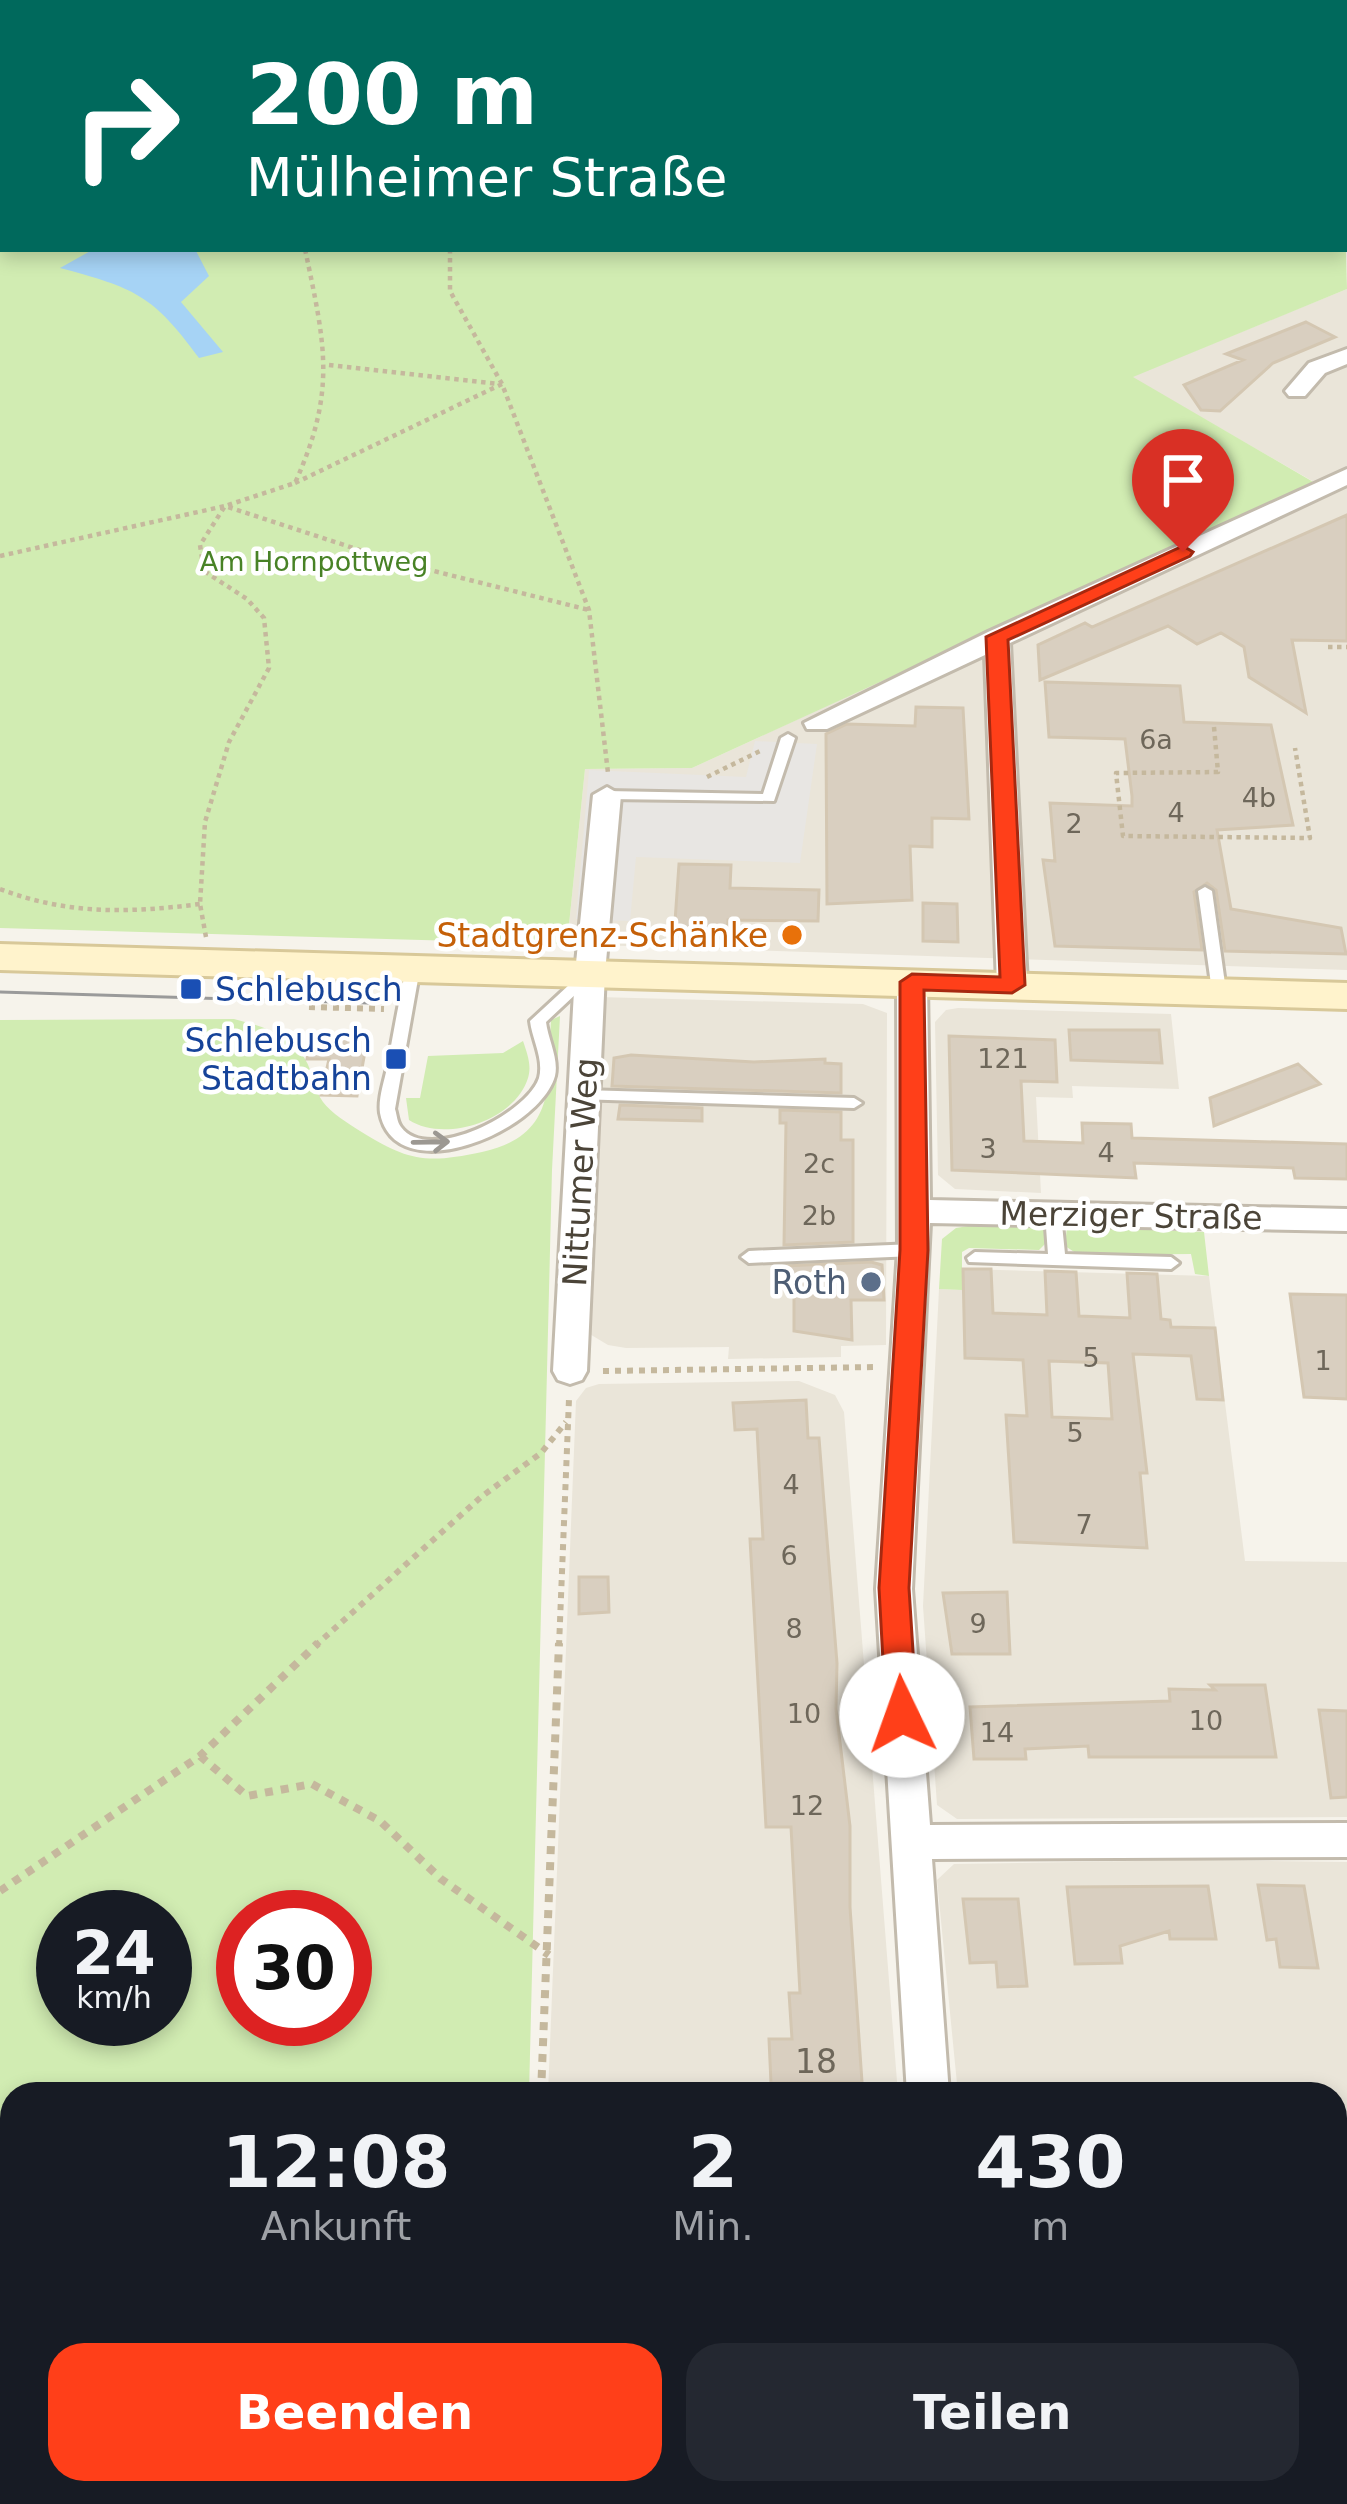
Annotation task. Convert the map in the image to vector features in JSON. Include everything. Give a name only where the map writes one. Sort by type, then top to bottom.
[{"type":"main road","points":[[0,956],[411,977],[528,971],[1347,996]]},
{"type":"street","points":[[1297,391],[1317,368],[1347,356]]},
{"type":"street","points":[[817,723],[1347,476]]},
{"type":"street","points":[[997,637],[1012,985]]},
{"type":"street","name":"Nittumer Weg","points":[[570,1371],[590,973],[608,795]]},
{"type":"street","points":[[912,982],[914,1250],[894,1588],[927,2082]]},
{"type":"street","name":"Merziger Straße","points":[[914,1211],[1347,1220]]},
{"type":"street","points":[[909,1842],[1347,1840]]},
{"type":"lane","points":[[608,795],[769,798],[788,737]]},
{"type":"lane","points":[[1205,891],[1219,991]]},
{"type":"lane","points":[[411,977],[388,1123],[404,1142],[444,1144],[484,1135],[517,1118],[535,1101],[547,1079],[548,1057],[538,1035],[538,1021],[590,973]]},
{"type":"lane","points":[[583,1095],[854,1103]]},
{"type":"lane","points":[[1053,1214],[1057,1260]]},
{"type":"lane","points":[[749,1257],[914,1250]]},
{"type":"lane","points":[[976,1258],[1171,1263]]},
{"type":"path","points":[[295,483],[319,436],[329,365],[306,252]]},
{"type":"path","points":[[451,252],[450,291],[502,384],[589,610],[608,795]]},
{"type":"path","points":[[329,365],[502,384]]},
{"type":"path","points":[[0,556],[225,506],[295,483],[502,384]]},
{"type":"path","points":[[225,506],[390,560],[589,610]]},
{"type":"path","points":[[207,943],[200,904],[205,822],[230,742],[269,668],[264,618],[247,598],[204,571],[200,545],[225,506]]},
{"type":"path","points":[[1328,647],[1347,647]]},
{"type":"path","points":[[1214,727],[1218,772],[1116,773],[1123,836],[1310,838],[1295,748]]},
{"type":"path","points":[[702,779],[788,737]]},
{"type":"path","points":[[0,890],[106,916],[200,904]]},
{"type":"path","points":[[309,1007],[406,1010]]},
{"type":"path","points":[[570,1371],[906,1366]]},
{"type":"path","points":[[0,1891],[200,1756],[481,1497],[541,1453],[568,1420],[542,2082]]},
{"type":"path","points":[[200,1756],[247,1796],[312,1784],[380,1820],[441,1879],[549,1955]]},
{"type":"shaded area","points":[[1347,289],[1347,970],[567,944],[585,769],[692,768],[1314,482],[1131,377]]},
{"type":"shaded area","points":[[755,741],[817,744],[800,863],[636,857],[630,921],[576,919],[589,770],[746,777]]},
{"type":"shaded area","points":[[598,997],[863,1004],[887,1013],[886,1345],[841,1346],[841,1357],[728,1359],[729,1347],[626,1348],[608,1345],[588,1333]]},
{"type":"shaded area","points":[[946,1010],[1171,1014],[1179,1089],[1072,1086],[1073,1098],[1036,1097],[1041,1193],[955,1189],[938,1175],[935,1022]]},
{"type":"shaded area","points":[[962,1269],[1209,1276],[1245,1561],[1347,1562],[1347,1817],[957,1819],[937,1805],[923,1606],[939,1289],[962,1290]]},
{"type":"shaded area","points":[[799,1381],[835,1395],[844,1412],[897,2082],[548,2082],[576,1401],[586,1388]]},
{"type":"shaded area","points":[[1347,1862],[1347,2082],[957,2082],[937,1880],[954,1864]]},
{"type":"green space","name":"Am Hornpottweg","points":[[0,252],[1346,252],[1347,289],[1133,377],[1315,483],[692,768],[585,769],[567,944],[0,928]]},
{"type":"green space","points":[[560,1016],[529,2082],[0,2082],[0,1020],[234,1019],[255,1025],[284,1037],[299,1050],[320,1097],[335,1114],[391,1149],[431,1159],[507,1144],[525,1133],[544,1102],[551,1020]]},
{"type":"green space","points":[[523,1041],[529,1073],[509,1106],[459,1128],[424,1127],[409,1120],[406,1098],[420,1098],[428,1056],[503,1053]]},
{"type":"green space","points":[[1045,1227],[1047,1242],[1039,1250],[969,1248],[962,1252],[962,1290],[939,1289],[942,1239],[956,1228]]},
{"type":"green space","points":[[1067,1227],[1204,1232],[1209,1276],[1195,1274],[1191,1254],[1079,1255],[1065,1246]]},
{"type":"water","points":[[89,252],[197,252],[209,276],[181,302],[223,352],[199,358],[168,320],[140,297],[60,268]]},
{"type":"building","points":[[1306,322],[1335,337],[1273,363],[1220,411],[1201,410],[1184,385],[1243,360],[1226,354]]},
{"type":"building","points":[[1347,515],[1347,641],[1292,640],[1306,713],[1249,677],[1244,647],[1221,633],[1197,644],[1168,626],[1040,680],[1038,645],[1085,623],[1092,627]]},
{"type":"building","points":[[1045,682],[1180,686],[1184,722],[1271,725],[1293,825],[1217,830],[1231,909],[1341,928],[1346,954],[1225,951],[1216,890],[1207,883],[1194,892],[1202,950],[1055,946],[1043,860],[1055,861],[1050,803],[1132,806],[1132,796],[1125,739],[1049,737]]},
{"type":"building","points":[[916,707],[963,708],[969,819],[932,818],[932,847],[910,846],[912,900],[827,904],[826,734],[847,724],[915,726]]},
{"type":"building","points":[[679,864],[731,865],[730,888],[819,890],[818,921],[728,920],[727,938],[674,936]]},
{"type":"building","points":[[923,903],[957,904],[958,942],[923,941]]},
{"type":"building","points":[[1069,1030],[1159,1030],[1162,1063],[1071,1060]]},
{"type":"building","points":[[312,1033],[368,1035],[357,1096],[321,1095],[329,1059],[307,1059]]},
{"type":"building","points":[[949,1036],[1055,1040],[1057,1082],[1021,1081],[1024,1141],[1083,1143],[1082,1123],[1131,1124],[1132,1138],[1347,1144],[1347,1179],[1295,1178],[1293,1168],[1134,1163],[1136,1178],[952,1170]]},
{"type":"building","points":[[614,1058],[754,1062],[825,1059],[825,1063],[841,1064],[841,1093],[612,1086]]},
{"type":"building","points":[[1298,1064],[1320,1084],[1214,1126],[1210,1098]]},
{"type":"building","points":[[620,1105],[702,1108],[702,1121],[618,1119]]},
{"type":"building","points":[[780,1110],[841,1112],[841,1140],[853,1140],[853,1242],[784,1245],[786,1123],[780,1123]]},
{"type":"building","points":[[882,1265],[884,1300],[851,1300],[852,1340],[794,1331],[794,1285],[784,1285],[784,1266]]},
{"type":"building","points":[[963,1269],[991,1269],[993,1313],[1047,1315],[1045,1271],[1076,1272],[1079,1316],[1130,1318],[1127,1273],[1157,1274],[1161,1319],[1170,1320],[1171,1327],[1215,1328],[1223,1400],[1197,1399],[1191,1356],[1133,1354],[1147,1473],[1140,1473],[1147,1548],[1014,1542],[1006,1415],[1027,1416],[1023,1360],[965,1358]],"holes":[[[1049,1361],[1108,1363],[1112,1419],[1052,1417]]]},
{"type":"building","points":[[1290,1294],[1347,1295],[1347,1399],[1304,1397]]},
{"type":"building","points":[[806,1400],[808,1438],[819,1438],[837,1663],[836,1709],[850,1826],[850,1907],[862,2082],[771,2082],[769,2039],[792,2039],[789,1993],[800,1993],[791,1827],[766,1827],[750,1539],[763,1539],[757,1429],[735,1430],[733,1403]]},
{"type":"building","points":[[579,1577],[608,1577],[609,1612],[579,1614]]},
{"type":"building","points":[[1007,1592],[1010,1654],[952,1654],[943,1593]]},
{"type":"building","points":[[1210,1685],[1265,1685],[1276,1757],[1089,1757],[1088,1746],[1025,1749],[1026,1759],[974,1759],[970,1707],[1170,1701],[1169,1689],[1215,1690]]},
{"type":"building","points":[[1319,1710],[1347,1711],[1347,1797],[1331,1798]]},
{"type":"building","points":[[1258,1885],[1304,1886],[1318,1968],[1280,1967],[1276,1939],[1267,1940]]},
{"type":"building","points":[[1208,1886],[1216,1939],[1170,1939],[1169,1931],[1120,1946],[1122,1963],[1075,1964],[1067,1887]]},
{"type":"building","points":[[963,1899],[1018,1899],[1027,1986],[998,1987],[996,1962],[970,1963]]},
{"type":"tram line","points":[[0,992],[369,1003]]},
{"type":"place","name":"Stadtgrenz-Schänke","points":[[792,935]]},
{"type":"place","name":"Schlebusch","points":[[191,989]]},
{"type":"place","name":"Schlebusch Stadtbahn","points":[[396,1059]]},
{"type":"place","name":"Roth","points":[[871,1282]]},
{"type":"route","points":[[902,1715],[894,1588],[914,1250],[912,982],[1012,985],[997,637],[1183,552]]}]
